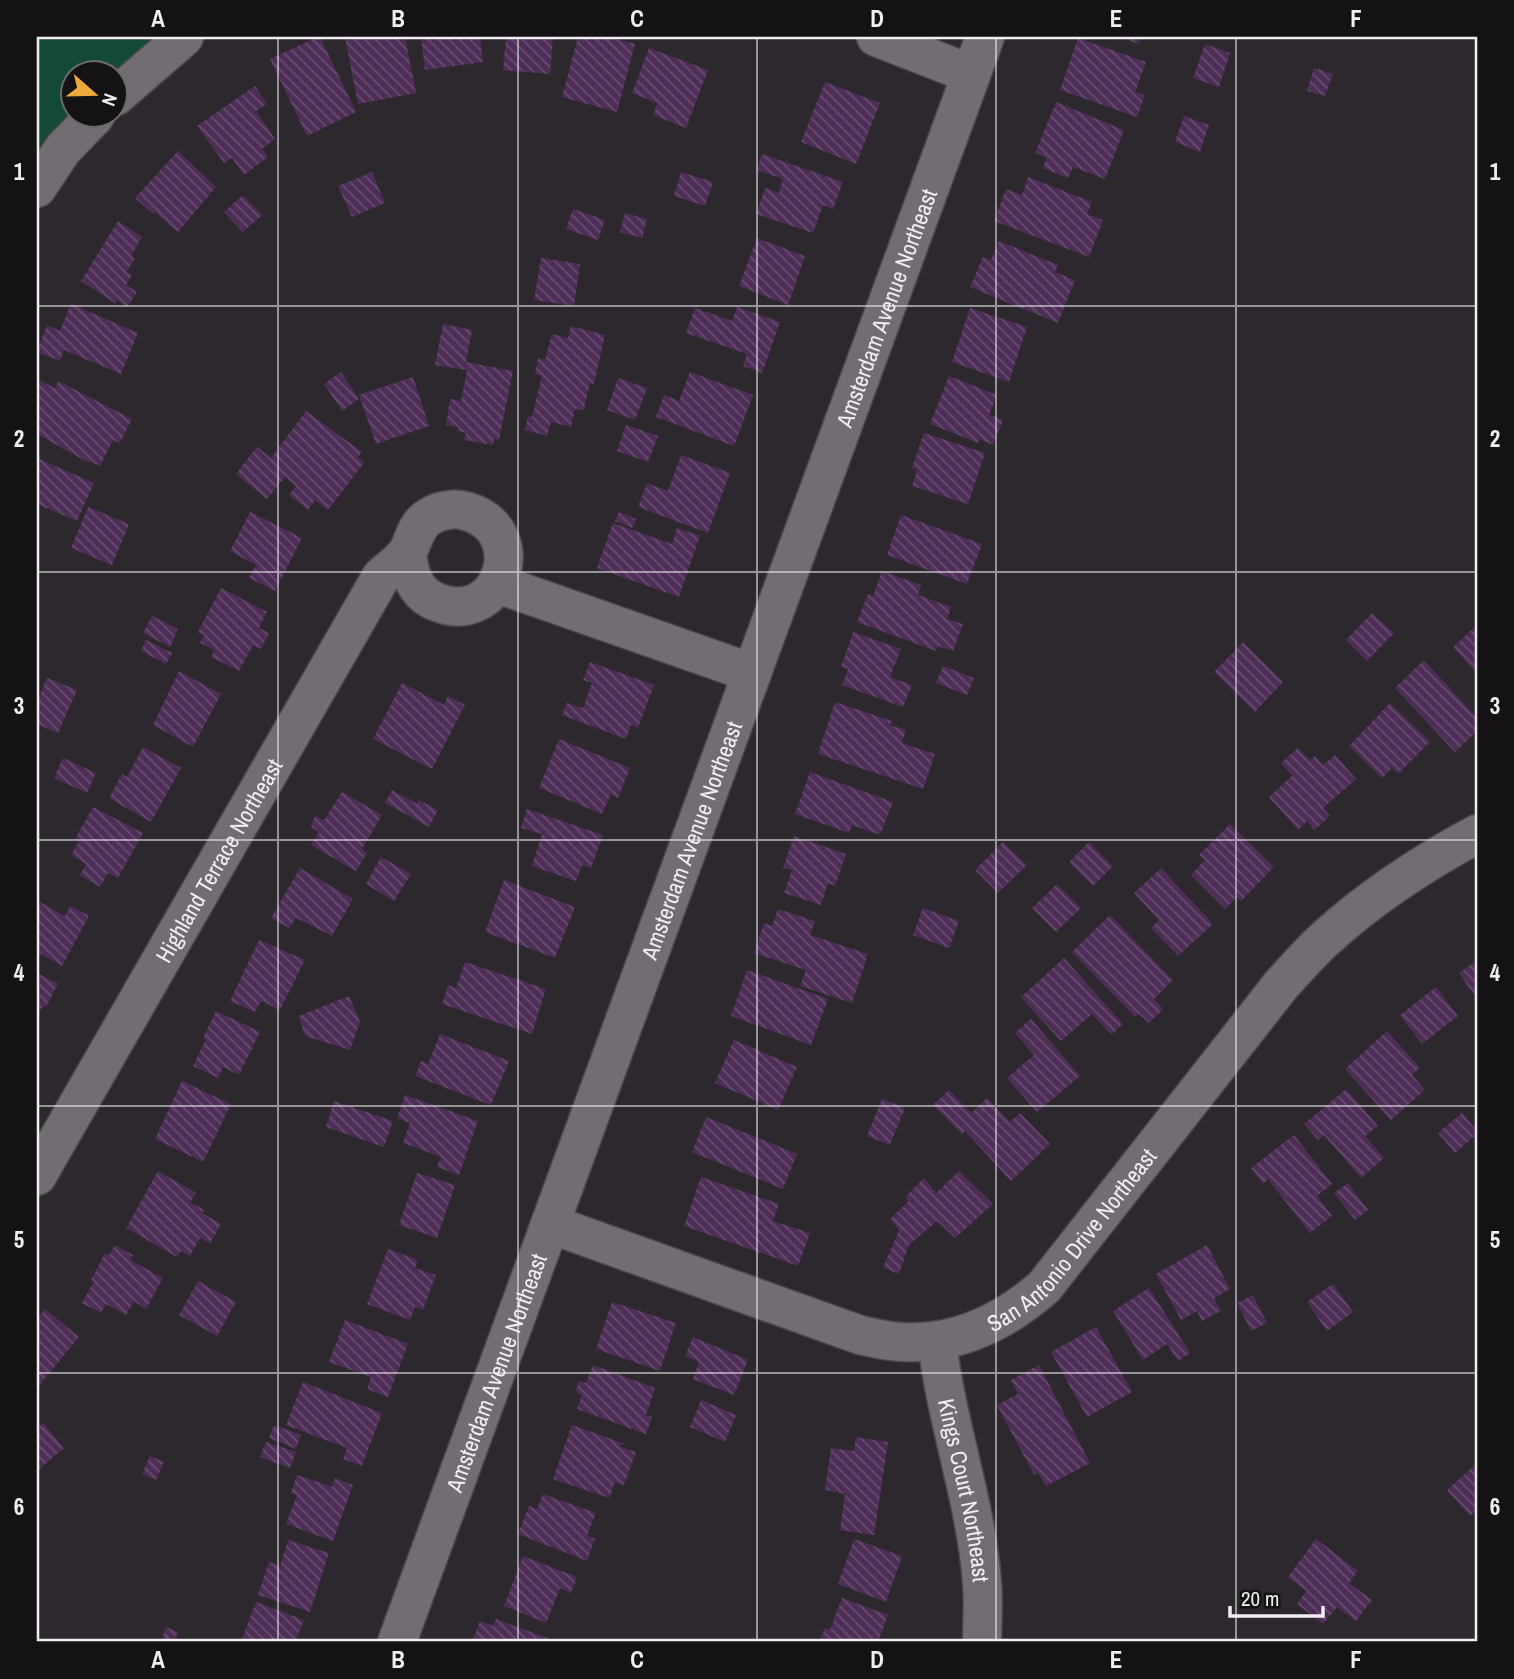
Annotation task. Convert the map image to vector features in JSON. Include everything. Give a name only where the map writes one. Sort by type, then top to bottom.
[{"type":"street","points":[[130,84],[184,37]]},
{"type":"street","points":[[876,37],[971,74]]},
{"type":"street","name":"Amsterdam Avenue Northeast","points":[[397,1642],[985,37]]},
{"type":"street","points":[[37,188],[63,149],[81,130]]},
{"type":"street","name":"Highland Terrace Northeast","points":[[37,1176],[381,577],[407,552],[414,534],[426,519],[443,511],[463,509],[481,516],[495,528],[503,546],[504,566],[498,584]]},
{"type":"street","points":[[407,552],[409,571],[417,588],[431,600],[449,607],[468,606],[485,597],[498,584],[752,673]]},
{"type":"street","name":"San Antonio Drive Northeast","points":[[550,1224],[860,1335],[902,1342],[937,1341],[965,1335],[995,1323],[1020,1308],[1045,1287],[1281,985],[1324,939],[1373,898],[1431,859],[1477,834]]},
{"type":"street","name":"Kings Court Northeast","points":[[937,1341],[941,1374],[976,1537],[982,1584],[982,1642]]},
{"type":"green space","points":[[37,37],[168,37],[130,62],[60,60],[60,130],[67,130],[37,188]]},
{"type":"building","points":[[318,37],[356,112],[307,136],[270,59]]},
{"type":"building","points":[[345,37],[405,37],[416,93],[358,104]]},
{"type":"building","points":[[421,37],[480,37],[483,62],[425,70]]},
{"type":"building","points":[[506,37],[553,37],[550,74],[503,70]]},
{"type":"building","points":[[578,37],[608,37],[635,44],[617,112],[562,97]]},
{"type":"building","points":[[1119,37],[1141,37],[1139,44]]},
{"type":"building","points":[[1078,38],[1146,62],[1135,92],[1145,95],[1137,117],[1060,90]]},
{"type":"building","points":[[1205,44],[1230,53],[1219,87],[1193,78]]},
{"type":"building","points":[[649,48],[708,70],[686,128],[653,115],[657,103],[632,93]]},
{"type":"building","points":[[1314,68],[1333,74],[1325,96],[1307,91]]},
{"type":"building","points":[[825,82],[880,103],[856,164],[801,142]]},
{"type":"building","points":[[255,86],[267,104],[256,111],[275,139],[262,149],[268,157],[244,175],[232,158],[224,163],[197,126]]},
{"type":"building","points":[[1056,102],[1124,130],[1105,179],[1073,167],[1068,178],[1043,168],[1047,158],[1035,153]]},
{"type":"building","points":[[1184,116],[1209,125],[1200,152],[1175,142]]},
{"type":"building","points":[[178,151],[216,187],[178,232],[135,198]]},
{"type":"building","points":[[762,154],[843,182],[833,209],[823,205],[813,233],[756,214],[765,188],[779,193],[783,179],[757,170]]},
{"type":"building","points":[[372,172],[385,203],[352,217],[338,186]]},
{"type":"building","points":[[681,172],[713,182],[705,206],[674,196]]},
{"type":"building","points":[[1028,177],[1092,202],[1087,214],[1103,220],[1089,257],[994,221],[1006,189],[1022,195]]},
{"type":"building","points":[[243,195],[262,215],[243,232],[224,212]]},
{"type":"building","points":[[573,209],[605,220],[598,240],[566,229]]},
{"type":"building","points":[[625,213],[647,219],[642,238],[620,232]]},
{"type":"building","points":[[118,221],[142,237],[131,256],[135,259],[126,272],[132,275],[126,285],[137,292],[127,307],[117,300],[115,303],[81,281]]},
{"type":"building","points":[[757,238],[805,256],[788,305],[739,286]]},
{"type":"building","points":[[999,241],[1058,265],[1055,272],[1075,280],[1058,323],[970,287],[983,257],[991,260]]},
{"type":"building","points":[[541,258],[580,264],[574,306],[534,300]]},
{"type":"building","points":[[71,304],[138,333],[121,374],[64,350],[60,361],[37,352],[47,325],[60,331]]},
{"type":"building","points":[[737,307],[780,322],[762,373],[743,366],[747,354],[686,333],[695,308],[732,321]]},
{"type":"building","points":[[970,308],[1027,327],[1009,382],[952,362]]},
{"type":"building","points":[[443,324],[472,330],[466,362],[513,371],[499,440],[494,439],[493,445],[464,440],[466,433],[457,431],[458,427],[446,425],[450,399],[461,401],[467,370],[435,365]]},
{"type":"building","points":[[571,326],[605,335],[594,384],[590,383],[584,410],[575,409],[571,427],[551,422],[547,436],[525,430],[528,416],[532,417],[542,376],[535,374],[538,358],[545,360],[552,334],[568,338]]},
{"type":"building","points":[[341,372],[359,399],[342,411],[324,384]]},
{"type":"building","points":[[690,372],[753,395],[734,446],[656,417],[664,395],[679,401]]},
{"type":"building","points":[[949,376],[997,395],[989,415],[1003,420],[993,445],[979,439],[978,443],[930,424]]},
{"type":"building","points":[[413,377],[429,426],[376,444],[359,395]]},
{"type":"building","points":[[618,378],[647,388],[635,420],[607,410]]},
{"type":"building","points":[[37,379],[55,388],[58,381],[132,419],[120,443],[113,440],[100,466],[90,461],[89,463],[37,434]]},
{"type":"building","points":[[306,411],[362,452],[358,457],[364,463],[328,510],[315,500],[308,510],[289,495],[296,486],[285,477],[267,499],[236,474],[257,447],[271,458]]},
{"type":"building","points":[[626,425],[658,436],[648,462],[617,451]]},
{"type":"building","points":[[924,433],[985,453],[968,504],[912,486],[917,470],[912,468]]},
{"type":"building","points":[[681,455],[730,473],[708,533],[638,507],[647,483],[668,491]]},
{"type":"building","points":[[37,458],[94,483],[77,521],[37,504]]},
{"type":"building","points":[[88,507],[129,524],[112,565],[71,548]]},
{"type":"building","points":[[250,512],[302,538],[275,591],[249,578],[256,565],[230,551]]},
{"type":"building","points":[[619,512],[636,519],[632,528],[615,521]]},
{"type":"building","points":[[901,515],[982,544],[967,584],[887,555]]},
{"type":"building","points":[[613,523],[672,544],[677,528],[700,536],[679,597],[597,568]]},
{"type":"building","points":[[882,571],[921,585],[918,595],[951,607],[947,619],[963,624],[953,651],[938,646],[936,651],[857,622],[868,594],[873,596]]},
{"type":"building","points":[[221,588],[267,612],[259,628],[269,633],[261,649],[253,645],[239,671],[211,657],[215,650],[200,643],[204,635],[198,632]]},
{"type":"building","points":[[1372,613],[1394,633],[1367,661],[1346,640]]},
{"type":"building","points":[[152,616],[178,629],[170,647],[143,633]]},
{"type":"building","points":[[1477,625],[1477,674],[1453,647]]},
{"type":"building","points":[[853,632],[901,649],[890,677],[912,685],[903,707],[842,685],[848,669],[841,667]]},
{"type":"building","points":[[146,640],[172,653],[166,664],[141,651]]},
{"type":"building","points":[[1243,642],[1283,682],[1255,712],[1214,672]]},
{"type":"building","points":[[1424,660],[1477,718],[1477,731],[1455,752],[1395,688]]},
{"type":"building","points":[[590,662],[654,685],[638,728],[631,725],[626,739],[562,715],[567,703],[583,708],[592,683],[583,680]]},
{"type":"building","points":[[943,666],[974,678],[967,695],[936,683]]},
{"type":"building","points":[[179,671],[221,694],[193,747],[153,725]]},
{"type":"building","points":[[47,678],[77,690],[58,733],[37,724],[37,702]]},
{"type":"building","points":[[402,683],[444,705],[448,696],[465,705],[432,769],[373,739]]},
{"type":"building","points":[[835,702],[892,721],[890,725],[906,730],[902,743],[935,754],[923,789],[818,754]]},
{"type":"building","points":[[1390,703],[1430,742],[1398,774],[1392,768],[1382,778],[1349,746]]},
{"type":"building","points":[[559,739],[630,768],[618,798],[611,794],[602,814],[539,788]]},
{"type":"building","points":[[143,747],[181,768],[151,822],[109,798],[122,774],[127,777]]},
{"type":"building","points":[[1298,748],[1310,760],[1315,756],[1323,765],[1335,755],[1356,779],[1323,808],[1330,816],[1314,830],[1307,821],[1298,830],[1269,797],[1292,776],[1281,763]]},
{"type":"building","points":[[63,758],[96,773],[87,793],[54,778]]},
{"type":"building","points":[[810,772],[893,802],[880,835],[852,825],[849,833],[795,814]]},
{"type":"building","points":[[392,790],[417,804],[419,800],[438,810],[429,827],[385,803]]},
{"type":"building","points":[[342,792],[382,815],[362,849],[367,853],[356,871],[311,845],[319,832],[311,827],[315,816],[324,820]]},
{"type":"building","points":[[93,807],[143,833],[118,878],[108,873],[100,887],[80,875],[86,864],[71,855],[79,841],[75,839]]},
{"type":"building","points":[[527,809],[603,835],[591,868],[582,865],[576,881],[532,866],[542,834],[521,828]]},
{"type":"building","points":[[1230,824],[1274,867],[1241,901],[1237,897],[1225,909],[1191,875],[1205,860],[1199,855]]},
{"type":"building","points":[[794,836],[846,854],[835,886],[828,883],[821,905],[784,893],[792,870],[783,868]]},
{"type":"building","points":[[1003,842],[1027,865],[998,893],[975,870]]},
{"type":"building","points":[[1089,842],[1113,866],[1093,886],[1069,862]]},
{"type":"building","points":[[381,857],[411,874],[394,901],[366,884]]},
{"type":"building","points":[[300,868],[353,899],[332,936],[296,918],[289,928],[271,918]]},
{"type":"building","points":[[1161,868],[1213,924],[1178,956],[1151,928],[1159,920],[1134,893]]},
{"type":"building","points":[[504,880],[575,907],[555,958],[485,932]]},
{"type":"building","points":[[1057,884],[1081,908],[1056,932],[1032,908]]},
{"type":"building","points":[[38,901],[65,916],[70,906],[89,916],[62,966],[37,952]]},
{"type":"building","points":[[923,908],[959,921],[949,948],[913,935]]},
{"type":"building","points":[[778,909],[815,921],[810,935],[868,954],[852,1003],[800,986],[806,970],[754,953],[764,923],[772,926]]},
{"type":"building","points":[[1110,915],[1173,980],[1154,999],[1163,1009],[1149,1023],[1139,1014],[1135,1017],[1072,952]]},
{"type":"building","points":[[259,940],[305,960],[280,1010],[261,1001],[255,1012],[230,1001]]},
{"type":"building","points":[[1064,958],[1123,1024],[1111,1035],[1092,1014],[1061,1041],[1021,997]]},
{"type":"building","points":[[1477,960],[1477,999],[1459,973]]},
{"type":"building","points":[[465,962],[546,989],[532,1034],[442,1004],[448,985],[456,988]]},
{"type":"building","points":[[747,970],[828,999],[811,1045],[731,1016]]},
{"type":"building","points":[[37,973],[58,984],[37,1018]]},
{"type":"building","points":[[1436,987],[1458,1016],[1422,1044],[1400,1015]]},
{"type":"building","points":[[349,996],[360,1022],[350,1050],[305,1036],[299,1016]]},
{"type":"building","points":[[216,1011],[260,1032],[239,1075],[223,1067],[218,1078],[193,1066]]},
{"type":"building","points":[[1031,1019],[1080,1076],[1037,1112],[1007,1078],[1034,1055],[1015,1033]]},
{"type":"building","points":[[1387,1031],[1420,1068],[1412,1075],[1425,1090],[1391,1120],[1345,1069]]},
{"type":"building","points":[[440,1034],[509,1061],[491,1105],[415,1076],[421,1061],[428,1064]]},
{"type":"building","points":[[734,1040],[797,1067],[778,1110],[715,1083]]},
{"type":"building","points":[[182,1081],[231,1104],[203,1162],[155,1139]]},
{"type":"building","points":[[1346,1089],[1378,1126],[1365,1136],[1384,1158],[1361,1178],[1324,1135],[1318,1140],[1304,1124]]},
{"type":"building","points":[[949,1090],[971,1113],[987,1098],[1010,1122],[1020,1113],[1050,1144],[1011,1181],[965,1131],[962,1134],[933,1105]]},
{"type":"building","points":[[405,1095],[478,1121],[459,1175],[437,1167],[441,1157],[403,1143],[410,1123],[397,1118]]},
{"type":"building","points":[[882,1099],[905,1108],[890,1145],[867,1136]]},
{"type":"building","points":[[334,1101],[393,1121],[384,1147],[326,1127]]},
{"type":"building","points":[[1462,1113],[1477,1134],[1455,1153],[1438,1133]]},
{"type":"building","points":[[706,1117],[797,1154],[783,1189],[692,1152]]},
{"type":"building","points":[[1294,1135],[1332,1184],[1317,1196],[1332,1216],[1310,1233],[1268,1179],[1263,1184],[1251,1168]]},
{"type":"building","points":[[158,1171],[196,1193],[190,1202],[221,1224],[210,1244],[200,1238],[190,1256],[181,1251],[177,1257],[126,1228]]},
{"type":"building","points":[[959,1171],[993,1204],[955,1238],[937,1221],[909,1245],[899,1274],[883,1268],[899,1230],[890,1219],[908,1202],[906,1196],[924,1178],[936,1193]]},
{"type":"building","points":[[417,1173],[455,1185],[437,1238],[399,1225]]},
{"type":"building","points":[[701,1177],[779,1204],[773,1221],[810,1233],[798,1266],[684,1226]]},
{"type":"building","points":[[1348,1183],[1368,1210],[1355,1220],[1334,1193]]},
{"type":"building","points":[[115,1245],[133,1255],[130,1260],[163,1278],[146,1309],[134,1301],[126,1315],[106,1304],[101,1313],[82,1303],[105,1253],[109,1255]]},
{"type":"building","points":[[1207,1245],[1230,1289],[1214,1298],[1221,1311],[1202,1321],[1197,1311],[1181,1320],[1156,1274]]},
{"type":"building","points":[[388,1249],[418,1260],[415,1268],[436,1275],[423,1310],[415,1307],[410,1320],[367,1304]]},
{"type":"building","points":[[198,1281],[236,1302],[217,1336],[179,1315]]},
{"type":"building","points":[[1333,1284],[1353,1312],[1327,1331],[1307,1302]]},
{"type":"building","points":[[1149,1288],[1190,1353],[1178,1361],[1167,1344],[1143,1360],[1113,1311]]},
{"type":"building","points":[[1253,1295],[1267,1323],[1251,1331],[1237,1303]]},
{"type":"building","points":[[612,1302],[676,1323],[660,1371],[596,1349]]},
{"type":"building","points":[[45,1309],[79,1337],[37,1388],[37,1319]]},
{"type":"building","points":[[345,1320],[408,1344],[388,1397],[367,1389],[371,1377],[329,1362]]},
{"type":"building","points":[[1096,1327],[1132,1392],[1087,1417],[1051,1352]]},
{"type":"building","points":[[693,1337],[748,1360],[734,1395],[693,1379],[699,1362],[685,1356]]},
{"type":"building","points":[[593,1365],[655,1388],[646,1415],[652,1417],[646,1434],[577,1409],[582,1395],[575,1392],[579,1381],[586,1383]]},
{"type":"building","points":[[1039,1365],[1090,1463],[1046,1486],[1038,1473],[1034,1475],[997,1405],[1018,1394],[1011,1380]]},
{"type":"building","points":[[303,1382],[382,1413],[362,1466],[343,1459],[347,1448],[286,1425]]},
{"type":"building","points":[[701,1400],[736,1415],[725,1442],[690,1427]]},
{"type":"building","points":[[43,1423],[64,1448],[37,1471],[37,1425],[39,1427]]},
{"type":"building","points":[[274,1425],[301,1435],[296,1449],[269,1438]]},
{"type":"building","points":[[572,1425],[625,1444],[618,1446],[636,1452],[624,1485],[615,1482],[609,1498],[553,1479]]},
{"type":"building","points":[[856,1437],[888,1442],[874,1535],[840,1530],[845,1494],[825,1490],[831,1448],[854,1451]]},
{"type":"building","points":[[266,1442],[296,1452],[290,1468],[260,1457]]},
{"type":"building","points":[[150,1456],[164,1462],[156,1480],[142,1474]]},
{"type":"building","points":[[1477,1463],[1477,1510],[1470,1516],[1447,1490]]},
{"type":"building","points":[[297,1475],[332,1487],[335,1478],[353,1485],[333,1541],[286,1524],[297,1495],[291,1493]]},
{"type":"building","points":[[543,1494],[596,1513],[587,1536],[595,1539],[587,1561],[518,1534],[529,1506],[537,1509]]},
{"type":"building","points":[[854,1539],[902,1556],[886,1602],[838,1584]]},
{"type":"building","points":[[1316,1539],[1358,1571],[1349,1583],[1372,1600],[1356,1621],[1337,1607],[1323,1624],[1297,1604],[1306,1591],[1288,1577]]},
{"type":"building","points":[[288,1540],[329,1553],[310,1612],[258,1595],[269,1562],[280,1566]]},
{"type":"building","points":[[523,1556],[577,1577],[571,1593],[560,1588],[546,1623],[504,1606]]},
{"type":"building","points":[[842,1598],[888,1615],[878,1642],[819,1642],[825,1628],[830,1630]]},
{"type":"building","points":[[256,1602],[304,1620],[295,1642],[241,1642]]},
{"type":"building","points":[[496,1619],[558,1642],[472,1642],[480,1621],[493,1626]]},
{"type":"building","points":[[166,1627],[178,1632],[174,1642],[162,1639]]}]
